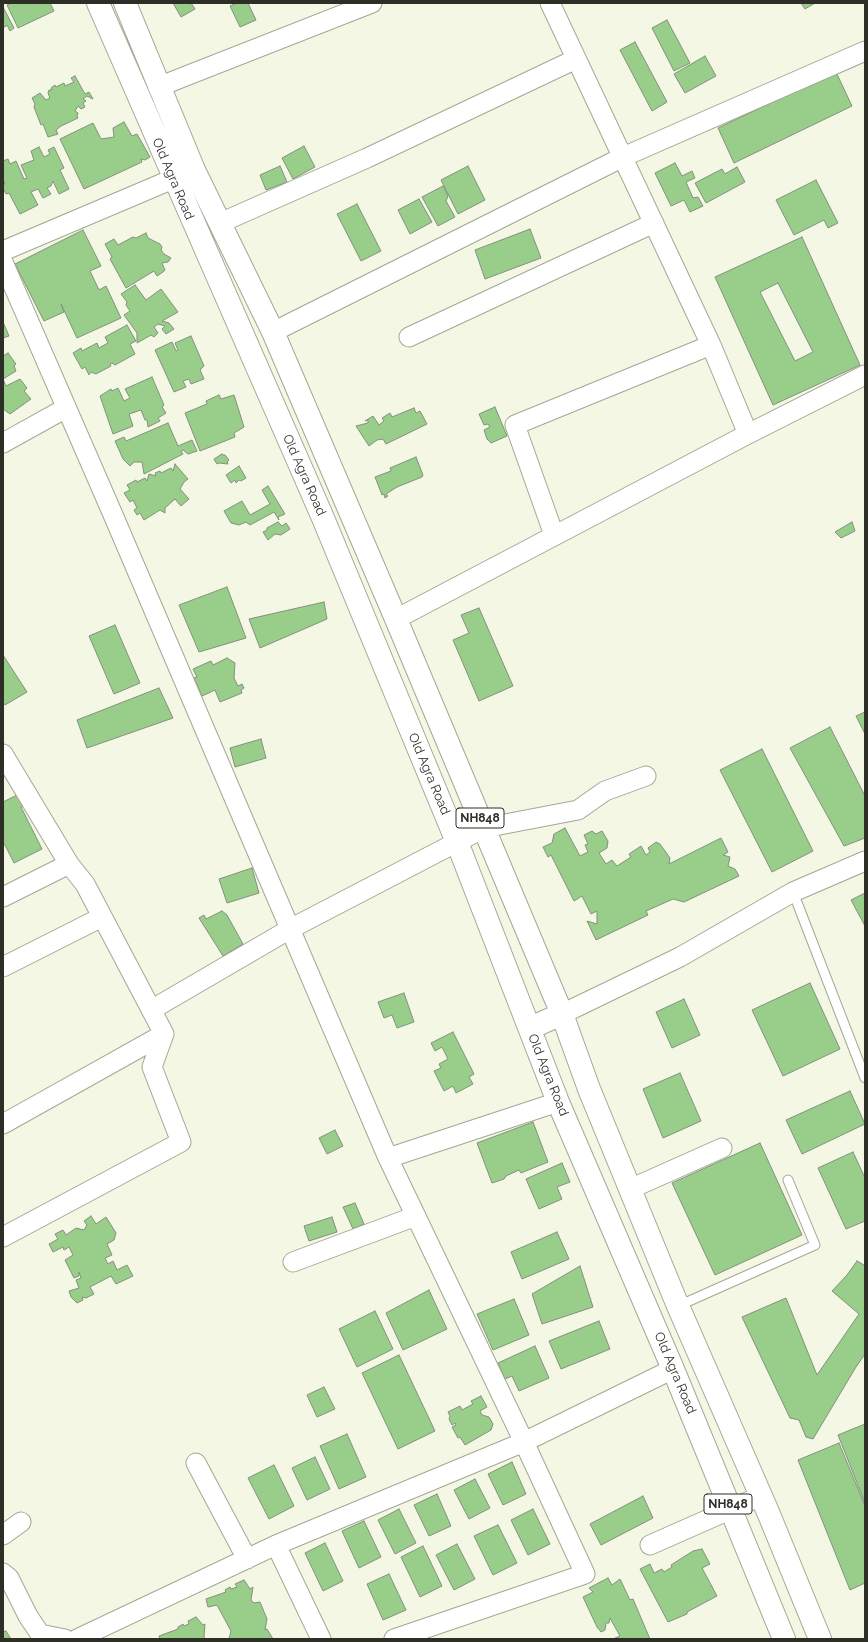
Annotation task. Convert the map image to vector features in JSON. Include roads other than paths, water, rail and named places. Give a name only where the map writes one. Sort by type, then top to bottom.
[{"type":"highway","name":"Old Agra Road","points":[[98,3],[173,179],[322,518],[457,842],[558,1102],[673,1369],[784,1639]]},
{"type":"highway","name":"NH848","points":[[125,3],[194,170],[273,332],[396,619],[562,1014],[589,1089],[678,1306],[761,1496],[820,1639]]},
{"type":"highway","points":[[530,1028],[562,1014]]},
{"type":"street","points":[[158,86],[372,3]]},
{"type":"street","points":[[550,3],[711,345],[748,434]]},
{"type":"street","points":[[273,332],[623,157],[865,51]]},
{"type":"street","points":[[220,224],[367,158],[576,59]]},
{"type":"street","points":[[3,251],[194,170]]},
{"type":"street","points":[[409,337],[654,223]]},
{"type":"street","points":[[3,262],[388,1158],[524,1442],[585,1574],[394,1639]]},
{"type":"street","points":[[554,535],[515,425],[711,345]]},
{"type":"street","points":[[396,619],[748,434],[865,376]]},
{"type":"street","points":[[3,443],[66,408]]},
{"type":"street","points":[[3,754],[69,864],[85,884],[164,1034],[152,1067],[181,1142],[3,1237]]},
{"type":"street","points":[[151,1010],[290,929],[484,828],[578,810],[605,791],[646,776]]},
{"type":"street","points":[[562,1014],[680,957],[793,892],[865,861]]},
{"type":"street","points":[[3,897],[69,864]]},
{"type":"street","points":[[3,967],[102,917]]},
{"type":"street","points":[[3,1124],[164,1034]]},
{"type":"street","points":[[388,1158],[558,1102]]},
{"type":"street","points":[[630,1189],[722,1148]]},
{"type":"street","points":[[294,1262],[416,1216]]},
{"type":"street","points":[[77,1639],[276,1545],[524,1442],[673,1369]]},
{"type":"street","points":[[196,1463],[247,1559]]},
{"type":"street","points":[[650,1545],[761,1496]]},
{"type":"street","points":[[3,1535],[21,1522]]},
{"type":"street","points":[[276,1545],[321,1639]]},
{"type":"street","points":[[3,1573],[9,1578],[28,1616],[40,1634],[65,1639]]},
{"type":"lane","points":[[793,892],[865,1078]]},
{"type":"lane","points":[[678,1306],[815,1245],[788,1180]]}]
